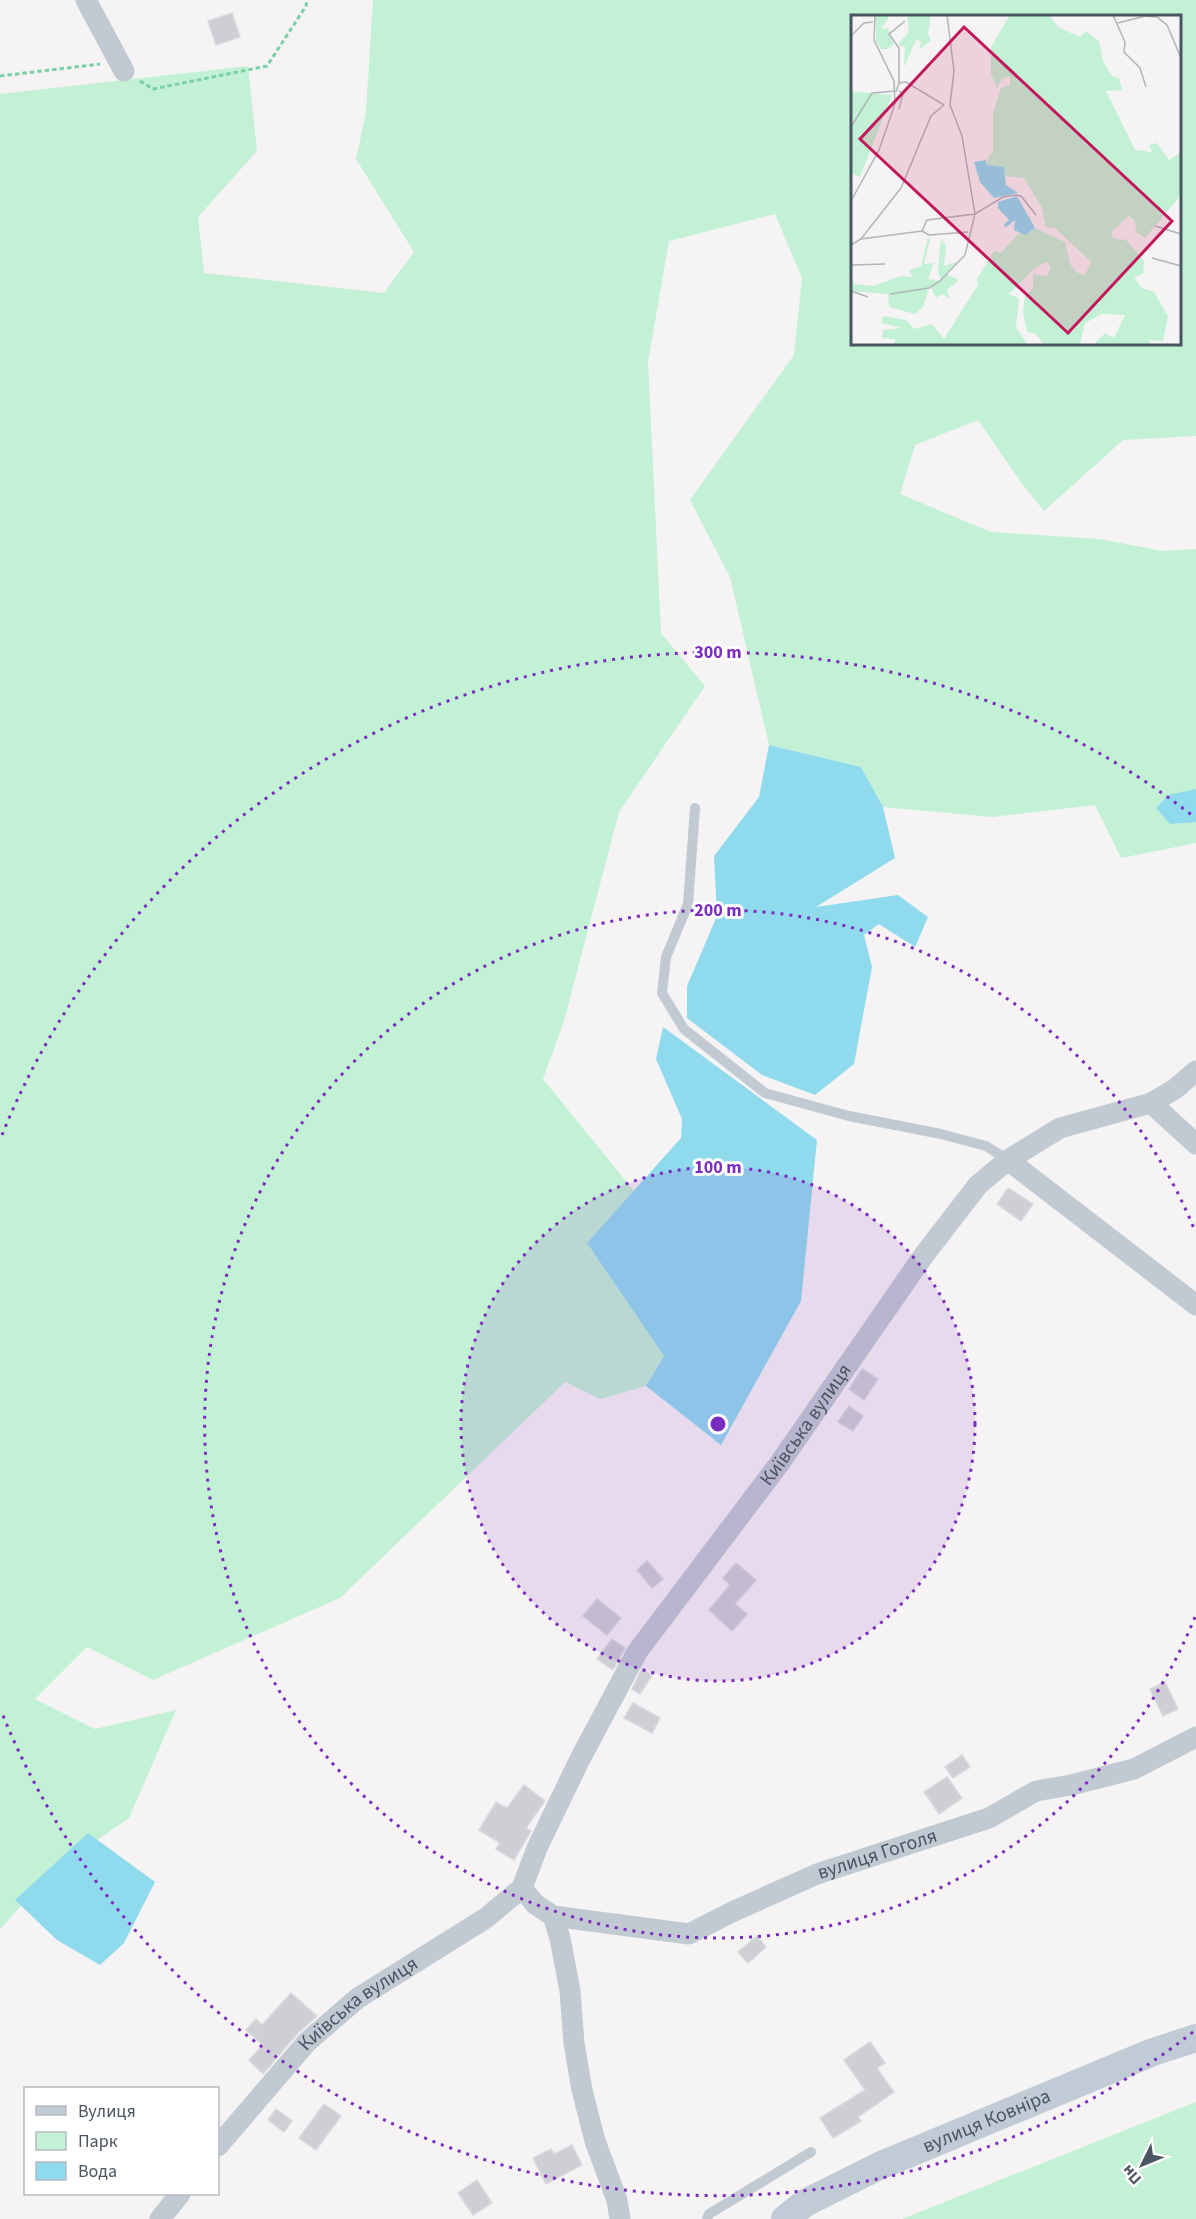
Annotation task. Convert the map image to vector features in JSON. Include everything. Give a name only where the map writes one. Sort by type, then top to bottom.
[{"type":"street","points":[[86,0],[124,71]]},
{"type":"street","name":"Київська вулиця","points":[[219,2145],[306,2042],[358,1998],[486,1918],[522,1888],[537,1848],[580,1759],[637,1653],[779,1464],[924,1255],[978,1185],[1008,1160],[1060,1128],[1150,1103],[1175,1089],[1196,1071]]},
{"type":"street","points":[[1150,1103],[1196,1144]]},
{"type":"street","points":[[1008,1160],[1196,1305]]},
{"type":"street","name":"вулиця Гоголя","points":[[553,1916],[689,1934],[817,1874],[989,1818],[1036,1791],[1071,1785],[1134,1769],[1196,1737]]},
{"type":"street","points":[[522,1888],[535,1904],[553,1916],[570,1991],[574,2043],[582,2090],[595,2141],[617,2200],[620,2219]]},
{"type":"street","name":"вулиця Ковніра","points":[[785,2219],[805,2203],[879,2166],[1153,2052],[1196,2038]]},
{"type":"street","points":[[160,2219],[178,2195]]},
{"type":"lane","points":[[695,808],[688,904],[666,957],[662,993],[684,1029],[765,1093],[849,1116],[941,1134],[986,1146],[1008,1160]]},
{"type":"lane","points":[[707,2219],[709,2214],[812,2152]]},
{"type":"path","points":[[0,76],[111,63],[153,88],[267,66],[306,6],[307,0]]},
{"type":"green space","points":[[373,0],[1196,0],[1196,436],[1123,440],[1044,511],[978,420],[915,445],[900,494],[991,532],[1100,539],[1162,551],[1196,549],[1196,843],[1121,858],[1095,805],[992,817],[883,807],[861,767],[769,745],[730,577],[690,500],[794,355],[802,278],[775,214],[669,241],[648,362],[661,633],[705,686],[619,812],[564,1021],[543,1079],[634,1191],[587,1243],[664,1356],[646,1386],[600,1399],[565,1382],[340,1598],[153,1680],[87,1647],[35,1699],[95,1729],[176,1710],[129,1818],[73,1857],[0,1929],[0,94],[248,66],[257,151],[198,217],[204,273],[384,293],[414,252],[356,159],[366,112]]},
{"type":"green space","points":[[1196,2102],[1196,2219],[902,2219]]},
{"type":"water","points":[[769,745],[861,767],[883,807],[895,858],[816,907],[898,895],[928,917],[915,947],[879,924],[864,935],[872,967],[854,1064],[815,1095],[762,1075],[687,1018],[687,986],[717,916],[714,856],[759,797]]},
{"type":"water","points":[[1196,789],[1196,822],[1170,824],[1156,808],[1168,795]]},
{"type":"water","points":[[663,1027],[817,1140],[801,1301],[721,1445],[646,1386],[664,1356],[587,1243],[681,1138],[682,1119],[656,1059]]},
{"type":"water","points":[[88,1833],[155,1882],[124,1943],[100,1965],[57,1940],[15,1900]]},
{"type":"building","points":[[232,13],[240,37],[216,45],[208,21]]},
{"type":"building","points":[[1008,1188],[1033,1204],[1021,1221],[997,1204]]},
{"type":"building","points":[[862,1369],[878,1379],[864,1400],[849,1389]]},
{"type":"building","points":[[849,1406],[863,1416],[853,1431],[838,1422]]},
{"type":"building","points":[[647,1561],[663,1579],[652,1588],[637,1570]]},
{"type":"building","points":[[736,1563],[756,1580],[735,1604],[747,1614],[732,1631],[709,1610],[730,1585],[723,1578]]},
{"type":"building","points":[[597,1599],[621,1618],[607,1635],[583,1616]]},
{"type":"building","points":[[612,1639],[625,1648],[613,1670],[597,1659]]},
{"type":"building","points":[[642,1669],[652,1675],[640,1694],[632,1689]]},
{"type":"building","points":[[1165,1682],[1178,1709],[1163,1716],[1150,1689]]},
{"type":"building","points":[[633,1703],[660,1718],[652,1733],[624,1718]]},
{"type":"building","points":[[962,1755],[970,1767],[953,1778],[945,1767]]},
{"type":"building","points":[[947,1777],[962,1798],[939,1814],[924,1792]]},
{"type":"building","points":[[524,1785],[545,1801],[526,1828],[531,1831],[514,1860],[496,1849],[500,1843],[479,1830],[496,1802],[507,1808]]},
{"type":"building","points":[[757,1936],[766,1947],[748,1963],[738,1952]]},
{"type":"building","points":[[291,1993],[317,2016],[297,2034],[263,2074],[249,2060],[263,2045],[246,2030],[256,2019],[262,2025]]},
{"type":"building","points":[[870,2042],[885,2063],[877,2068],[894,2092],[858,2117],[861,2121],[833,2138],[820,2118],[865,2090],[844,2060]]},
{"type":"building","points":[[324,2104],[341,2116],[316,2150],[299,2138]]},
{"type":"building","points":[[276,2109],[292,2121],[284,2132],[268,2120]]},
{"type":"building","points":[[572,2145],[582,2165],[546,2184],[533,2158],[551,2149],[554,2154]]},
{"type":"building","points":[[477,2180],[492,2203],[473,2215],[458,2193]]}]
